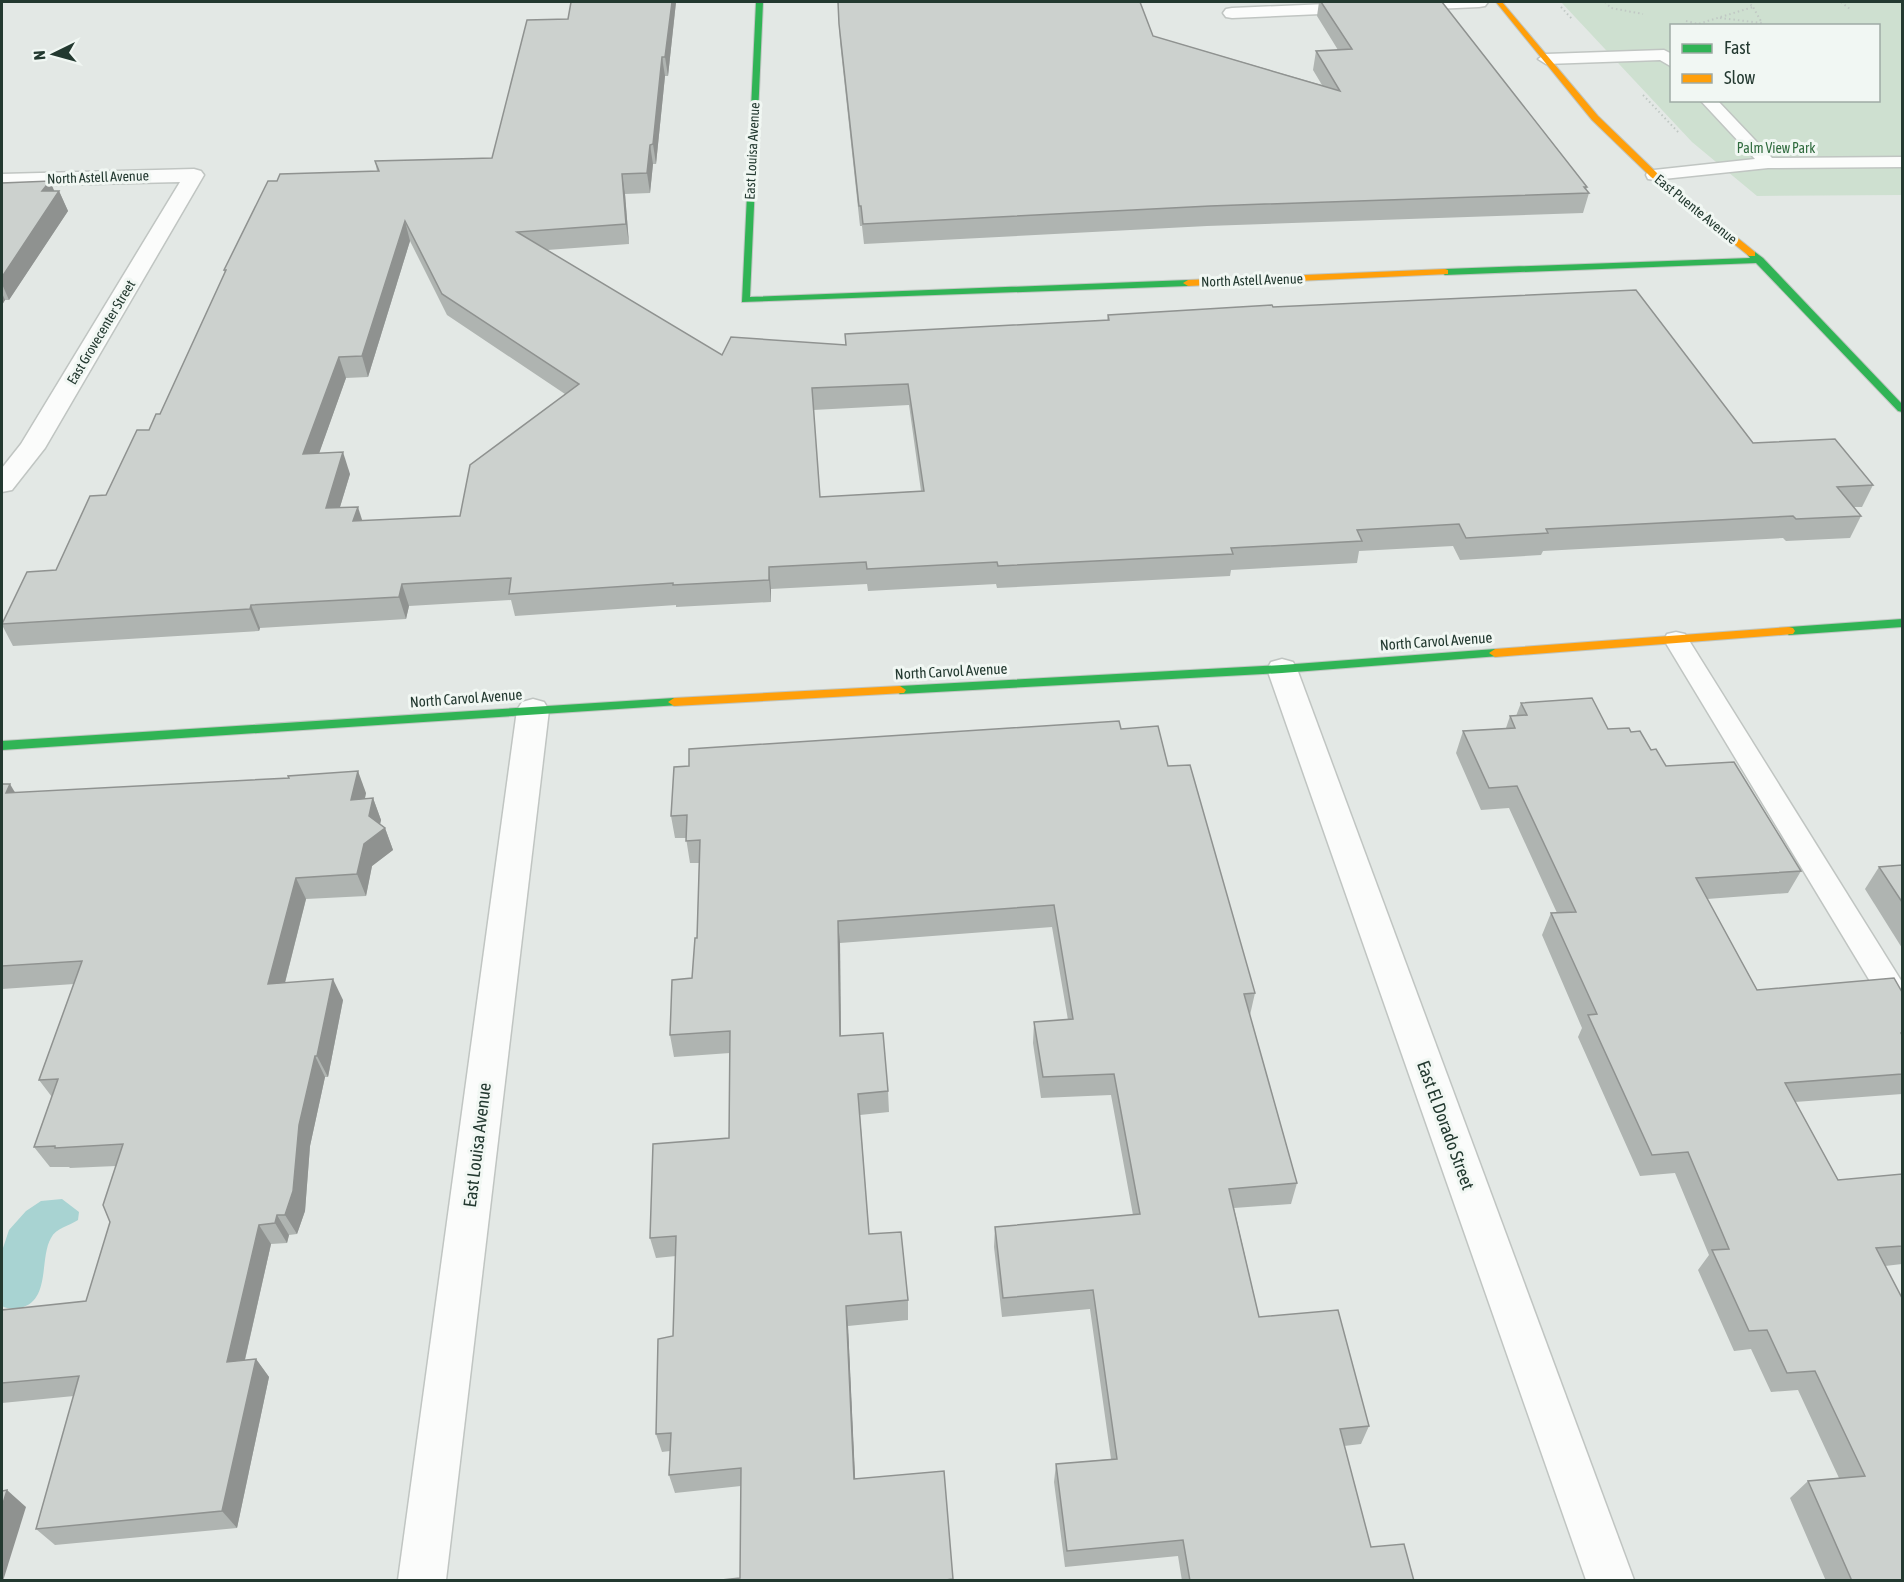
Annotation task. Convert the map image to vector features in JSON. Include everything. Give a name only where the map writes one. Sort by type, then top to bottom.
[{"type":"street","name":"East Louisa Avenue","points":[[745,300],[759,2]]},
{"type":"street","points":[[1232,13],[1479,2]]},
{"type":"street","name":"East Puente Avenue","points":[[1499,2],[1595,118],[1654,175],[1760,260],[1902,409]]},
{"type":"street","name":"North Astell Avenue","points":[[2,180],[194,175]]},
{"type":"street","name":"East Grovecenter Street","points":[[2,484],[32,448],[194,175]]},
{"type":"street","name":"North Astell Avenue","points":[[745,300],[1760,260]]},
{"type":"street","name":"North Carvol Avenue","points":[[2,746],[533,710],[1282,669],[1902,623]]},
{"type":"street","name":"East El Dorado Street","points":[[1282,669],[1610,1581]]},
{"type":"street","name":"East Louisa Avenue","points":[[422,1581],[533,710]]},
{"type":"lane","points":[[1546,59],[1664,55],[1670,62]]},
{"type":"lane","points":[[1710,102],[1768,162]]},
{"type":"lane","points":[[1654,175],[1768,162],[1902,162]]},
{"type":"lane","points":[[1676,640],[1902,1007]]},
{"type":"path","points":[[1605,2],[1611,8],[1644,14]]},
{"type":"path","points":[[1716,18],[1762,23],[1748,2]]},
{"type":"path","points":[[1840,2],[1850,9]]},
{"type":"path","points":[[1701,24],[1753,7]]},
{"type":"path","points":[[1676,20],[1694,24]]},
{"type":"green space","name":"Palm View Park","points":[[1561,2],[1902,2],[1902,195],[1757,196],[1692,142]]},
{"type":"water","points":[[62,1199],[79,1212],[78,1220],[59,1229],[51,1238],[45,1257],[43,1278],[36,1297],[30,1304],[20,1308],[2,1306],[2,1251],[9,1230],[26,1211],[41,1201]]},
{"type":"building","points":[[571,2],[672,2],[665,57],[662,57],[653,144],[650,145],[647,173],[622,174],[626,224],[517,232],[722,355],[731,337],[846,345],[845,334],[1109,320],[1108,315],[1272,305],[1273,307],[1636,290],[1753,443],[1835,439],[1873,485],[1837,487],[1861,516],[1796,519],[1793,516],[1546,529],[1548,533],[1466,538],[1459,524],[1357,530],[1362,541],[1231,548],[1233,554],[998,566],[997,562],[867,569],[866,562],[769,567],[769,580],[673,585],[673,583],[509,594],[511,578],[402,584],[399,597],[251,605],[250,609],[2,624],[27,572],[56,570],[90,496],[106,495],[137,430],[149,430],[156,414],[160,414],[226,270],[224,270],[268,181],[277,181],[280,174],[379,171],[375,161],[492,158],[527,20],[568,19]],"holes":[[[405,221],[442,294],[579,384],[470,465],[460,516],[353,521],[358,507],[326,508],[343,452],[303,454],[339,357],[362,356]],[[908,384],[924,491],[820,497],[812,388]]]},
{"type":"building","points":[[838,2],[1140,2],[1153,36],[1340,91],[1316,51],[1352,49],[1321,2],[1442,2],[1587,187],[1584,187],[1589,193],[1210,206],[863,224],[861,206],[859,206]]},
{"type":"building","points":[[50,181],[42,191],[59,191],[2,277],[2,183]]},
{"type":"building","points":[[1592,698],[1608,729],[1629,728],[1631,732],[1640,731],[1651,750],[1656,749],[1666,766],[1734,762],[1801,871],[1696,878],[1757,990],[1894,978],[1902,992],[1902,1074],[1785,1083],[1838,1180],[1902,1174],[1902,1246],[1876,1248],[1902,1298],[1902,1581],[1852,1581],[1808,1481],[1865,1476],[1815,1371],[1787,1373],[1767,1330],[1749,1331],[1712,1250],[1729,1249],[1688,1152],[1652,1155],[1588,1015],[1597,1014],[1551,913],[1576,912],[1517,786],[1489,788],[1463,731],[1515,728],[1510,716],[1527,715],[1521,703]]},
{"type":"building","points":[[1119,721],[1121,729],[1158,726],[1168,766],[1190,765],[1255,993],[1244,994],[1297,1183],[1229,1189],[1259,1317],[1338,1310],[1369,1426],[1340,1429],[1371,1547],[1404,1544],[1414,1581],[1190,1581],[1183,1540],[1067,1551],[1056,1464],[1117,1459],[1093,1290],[1003,1298],[995,1227],[1140,1214],[1114,1074],[1043,1077],[1034,1022],[1073,1019],[1054,905],[838,921],[840,1036],[883,1033],[888,1091],[858,1094],[869,1234],[901,1232],[908,1300],[846,1306],[854,1479],[944,1471],[953,1579],[938,1581],[712,1581],[740,1578],[741,1468],[669,1475],[671,1433],[656,1434],[658,1339],[673,1336],[676,1236],[650,1238],[653,1144],[729,1138],[730,1031],[670,1035],[672,980],[692,978],[695,938],[697,938],[700,840],[686,841],[687,815],[671,816],[674,767],[689,766],[689,749]]},
{"type":"building","points":[[358,771],[351,800],[373,798],[369,816],[385,828],[364,844],[357,874],[296,878],[268,984],[333,979],[317,1056],[315,1056],[299,1125],[293,1191],[285,1215],[277,1215],[275,1223],[259,1225],[227,1362],[256,1359],[222,1511],[36,1529],[79,1376],[2,1383],[2,1310],[86,1301],[110,1222],[103,1205],[123,1144],[34,1147],[58,1079],[39,1080],[82,961],[2,966],[2,784],[10,784],[6,793],[289,778],[288,776]]},
{"type":"building","points":[[1902,865],[1902,902],[1879,867]]},
{"type":"building","points":[[7,1490],[2,1507],[2,1491]]},
{"type":"traffic: fast","points":[[759,2],[745,300],[1188,283]]},
{"type":"traffic: fast","points":[[1752,254],[1902,409]]},
{"type":"traffic: fast","points":[[1445,272],[1760,260]]},
{"type":"traffic: fast","points":[[1789,631],[1902,623]]},
{"type":"traffic: fast","points":[[900,690],[1282,669],[1495,653]]},
{"type":"traffic: fast","points":[[2,746],[674,702]]},
{"type":"traffic: slow","points":[[1499,2],[1595,118],[1654,175],[1752,254]]},
{"type":"traffic: slow","points":[[1188,283],[1445,272]]},
{"type":"traffic: slow","points":[[1495,653],[1789,631]]},
{"type":"traffic: slow","points":[[674,702],[900,690]]}]
